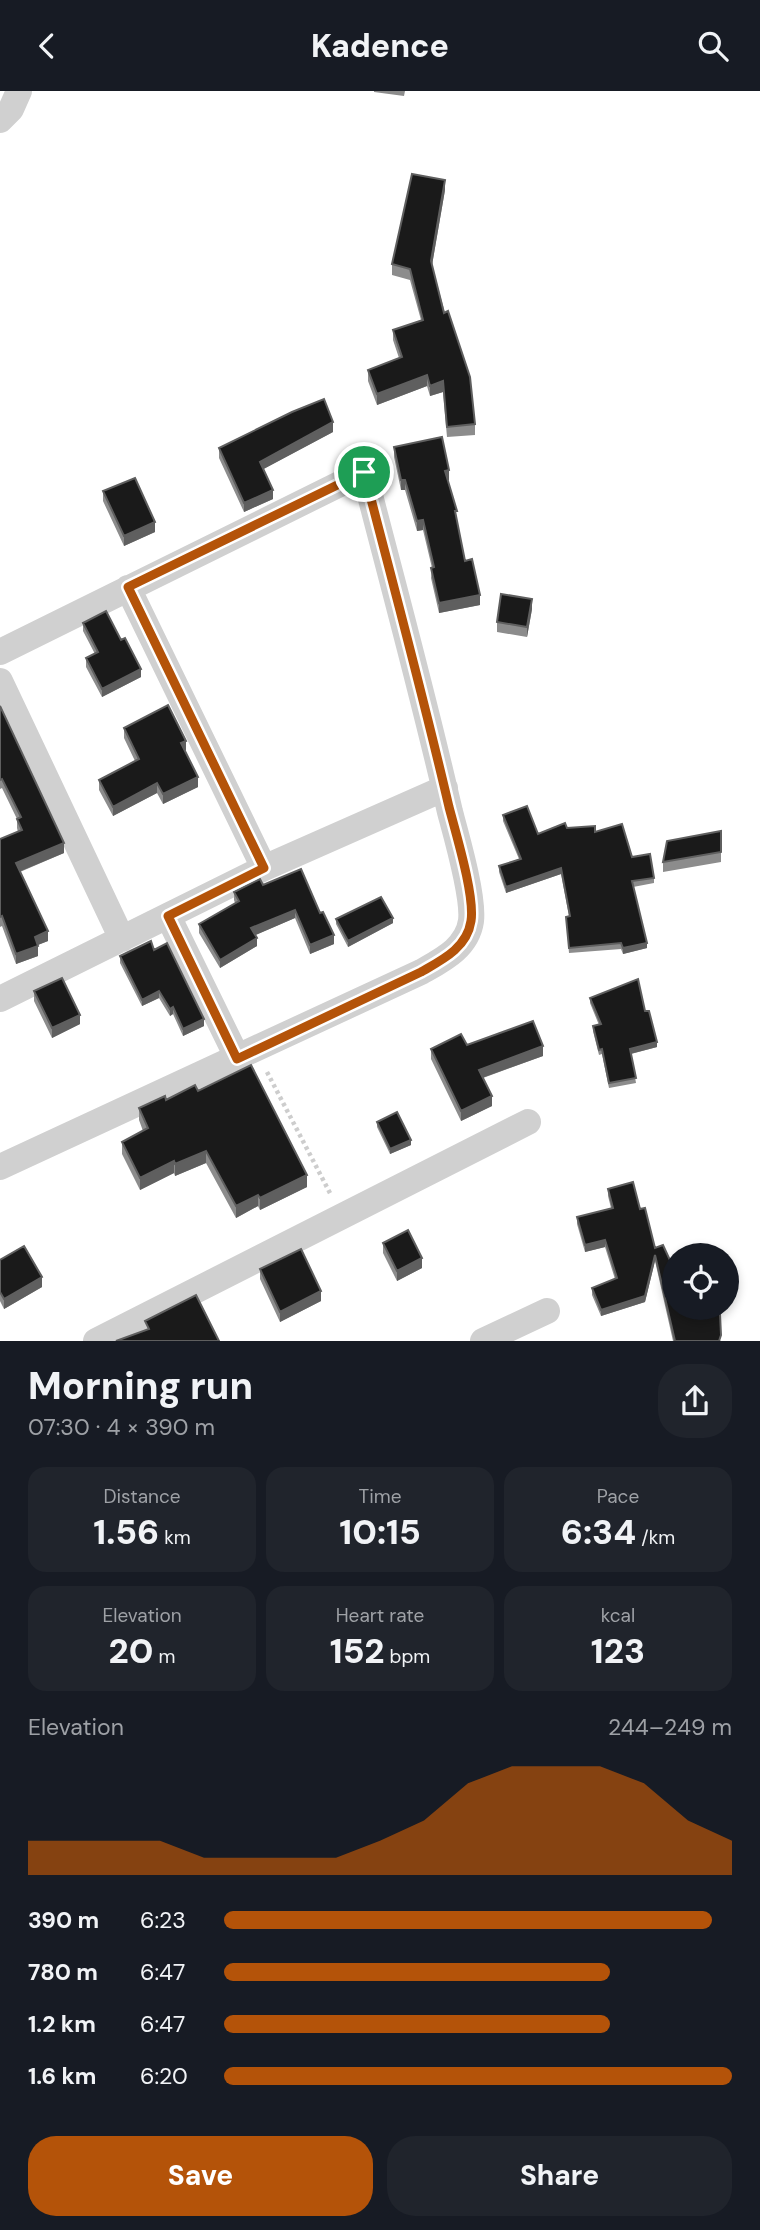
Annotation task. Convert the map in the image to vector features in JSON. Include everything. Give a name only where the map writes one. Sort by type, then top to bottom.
[{"type":"street","points":[[0,120],[11,109],[19,91]]},
{"type":"street","points":[[0,652],[364,472],[445,788],[468,894],[471,921],[464,941],[446,958],[421,972],[0,1167]]},
{"type":"street","points":[[128,587],[264,868]]},
{"type":"street","points":[[0,681],[122,939]]},
{"type":"street","points":[[0,999],[264,868],[445,788]]},
{"type":"street","points":[[168,916],[246,1055]]},
{"type":"street","points":[[96,1341],[528,1122]]},
{"type":"street","points":[[484,1341],[547,1311]]},
{"type":"path","points":[[246,1055],[343,1217]]},
{"type":"building","points":[[412,174],[445,180],[431,261],[444,313],[448,311],[470,377],[475,424],[447,427],[443,381],[430,386],[427,375],[377,394],[368,370],[402,357],[393,330],[423,320],[410,269],[392,264]]},
{"type":"building","points":[[324,399],[333,422],[260,462],[273,490],[244,503],[219,448]]},
{"type":"building","points":[[442,437],[449,470],[445,471],[457,511],[465,561],[472,559],[480,595],[439,603],[423,520],[417,521],[405,480],[401,480],[394,447]]},
{"type":"building","points":[[135,478],[155,522],[124,536],[103,491]]},
{"type":"building","points":[[501,594],[532,599],[527,627],[497,622]]},
{"type":"building","points":[[106,611],[121,640],[125,638],[141,669],[102,689],[86,658],[98,652],[83,623]]},
{"type":"building","points":[[168,705],[186,741],[181,743],[198,777],[163,794],[157,783],[113,807],[99,780],[139,759],[124,728]]},
{"type":"building","points":[[0,706],[64,843],[16,863],[48,931],[35,937],[38,946],[16,954],[2,916],[0,917],[0,839],[22,830],[17,819],[21,817],[2,779],[0,780]]},
{"type":"building","points":[[527,806],[538,834],[565,823],[567,828],[595,826],[595,832],[622,824],[632,857],[650,854],[654,878],[632,881],[647,943],[623,948],[621,943],[569,948],[566,917],[570,916],[561,868],[506,887],[499,866],[521,859],[503,815]]},
{"type":"building","points":[[721,831],[721,852],[663,862],[667,841]]},
{"type":"building","points":[[301,869],[320,913],[323,912],[334,935],[310,945],[295,910],[251,928],[257,938],[220,960],[199,924],[239,901],[234,892],[260,879],[263,885]]},
{"type":"building","points":[[381,897],[393,918],[348,941],[336,919]]},
{"type":"building","points":[[151,941],[154,950],[167,943],[204,1019],[183,1029],[173,1007],[170,1009],[159,991],[142,1000],[120,956]]},
{"type":"building","points":[[62,978],[80,1015],[52,1028],[34,991]]},
{"type":"building","points":[[638,979],[645,1011],[649,1011],[657,1042],[630,1049],[636,1078],[609,1083],[602,1049],[599,1050],[593,1026],[601,1024],[590,998]]},
{"type":"building","points":[[533,1021],[543,1046],[479,1070],[492,1096],[461,1111],[431,1049],[461,1034],[467,1045]]},
{"type":"building","points":[[251,1065],[307,1175],[260,1198],[258,1195],[236,1206],[206,1151],[175,1164],[174,1161],[140,1178],[122,1142],[148,1128],[139,1108],[165,1096],[166,1100],[195,1085],[198,1091]]},
{"type":"building","points":[[397,1112],[411,1140],[390,1149],[377,1122]]},
{"type":"building","points":[[633,1182],[640,1209],[645,1208],[655,1248],[662,1245],[662,1285],[655,1255],[645,1296],[601,1310],[592,1288],[617,1278],[605,1240],[585,1245],[577,1217],[613,1208],[608,1189]]},
{"type":"building","points":[[408,1230],[422,1258],[397,1271],[383,1243]]},
{"type":"building","points":[[24,1246],[42,1277],[4,1299],[0,1292],[0,1260]]},
{"type":"building","points":[[301,1249],[321,1291],[280,1312],[260,1269]]},
{"type":"building","points":[[196,1295],[219,1341],[116,1341],[149,1329],[145,1321]]},
{"type":"building","points":[[670,1320],[720,1320],[719,1341],[675,1341]]},
{"type":"route","points":[[364,472],[445,788],[462,861],[471,921],[464,941],[446,958],[237,1059],[168,916],[264,868],[128,587],[364,472]]}]
